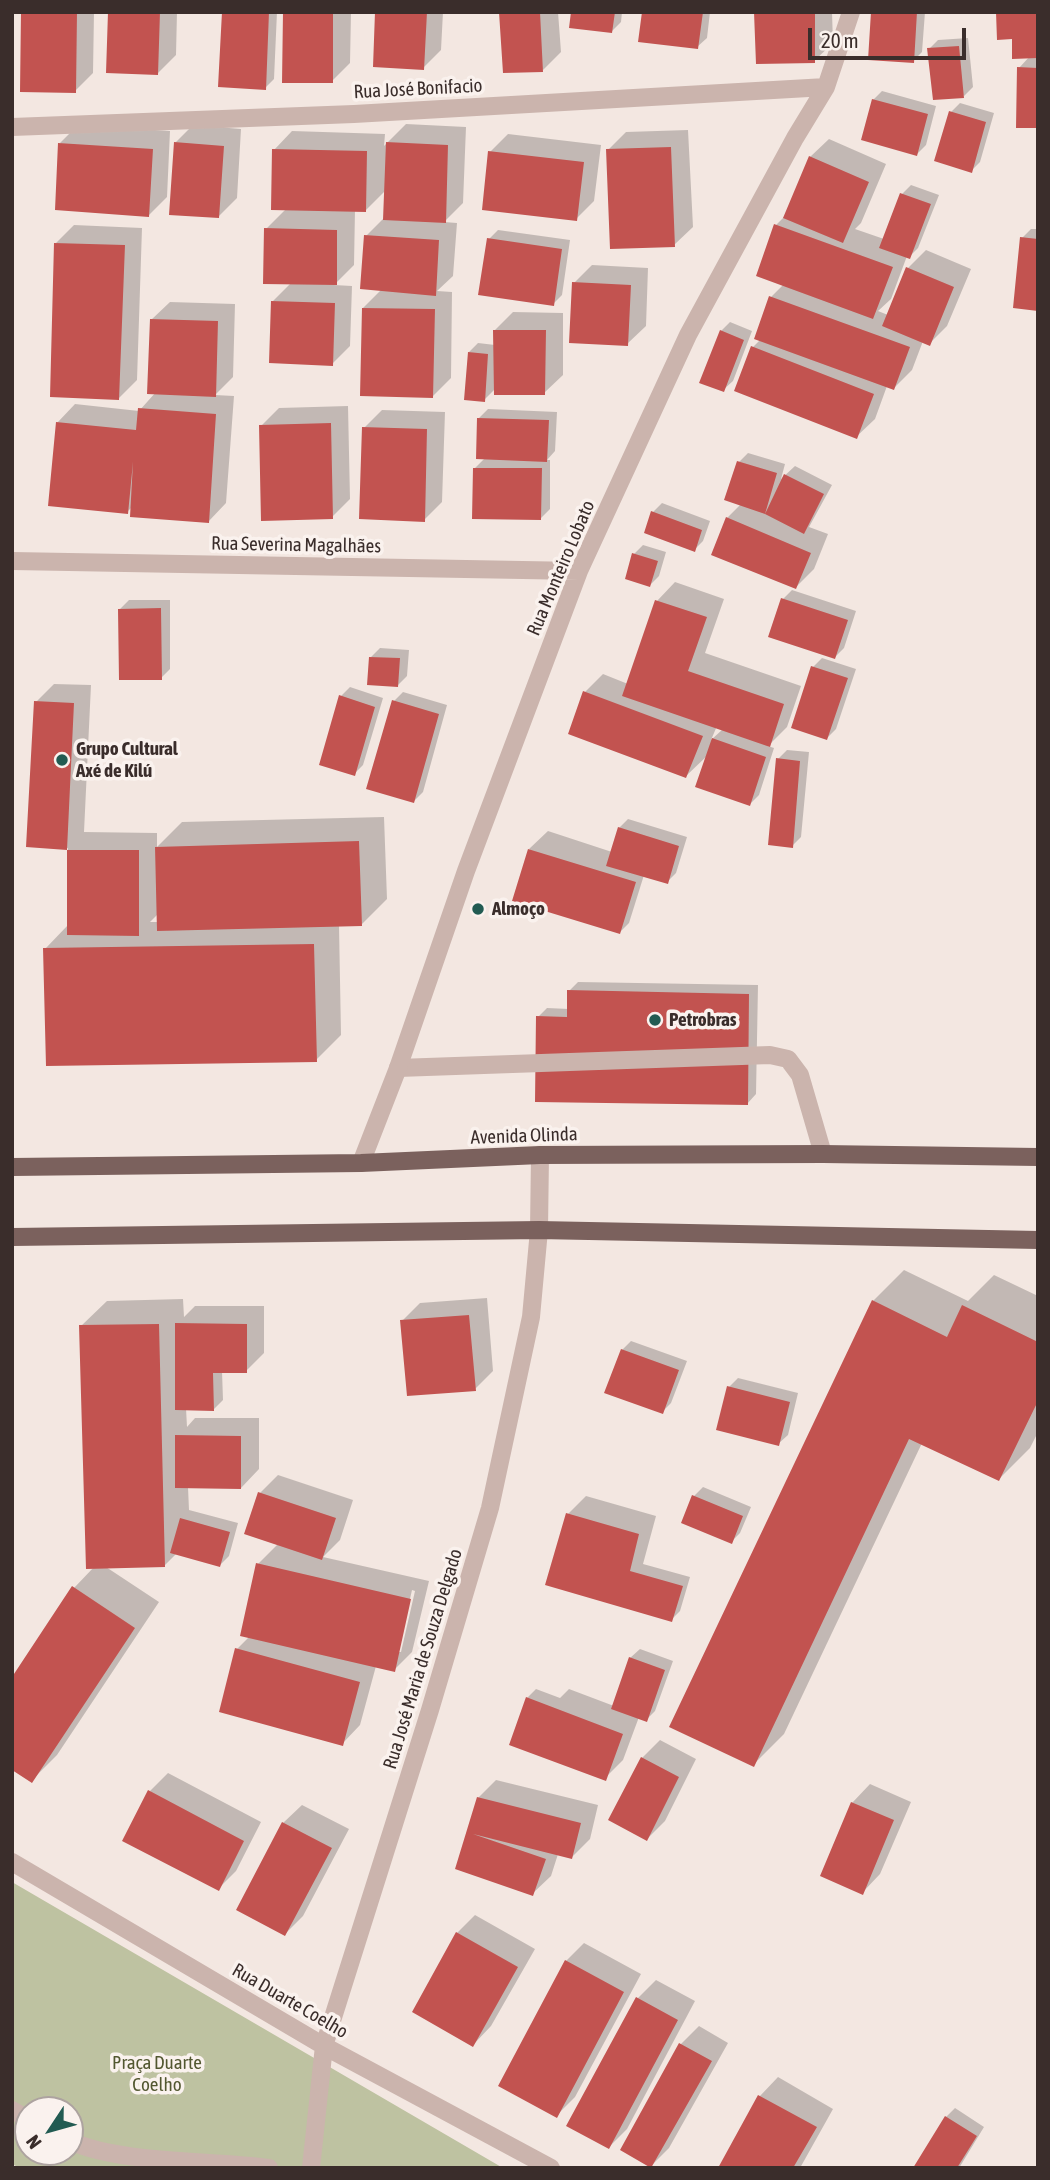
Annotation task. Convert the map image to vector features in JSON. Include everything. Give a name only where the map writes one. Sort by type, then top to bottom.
[{"type":"main road","name":"Avenida Olinda","points":[[12,1167],[361,1163],[540,1155],[823,1154],[1038,1157]]},
{"type":"main road","points":[[12,1237],[539,1230],[1038,1240]]},
{"type":"street","name":"Rua Monteiro Lobato","points":[[361,1163],[398,1068],[466,871],[579,572],[688,335],[795,138],[826,87],[851,12]]},
{"type":"street","name":"Rua José Bonifacio","points":[[12,127],[354,114],[826,87]]},
{"type":"street","name":"Rua Severina Magalhães","points":[[12,561],[579,572]]},
{"type":"street","points":[[398,1068],[770,1055],[788,1059],[800,1075],[823,1154]]},
{"type":"street","name":"Rua José Maria de Souza Delgado","points":[[312,2168],[324,2046],[430,1710],[490,1508],[531,1317],[539,1230],[540,1155]]},
{"type":"street","name":"Rua Duarte Coelho","points":[[12,1862],[324,2046],[551,2168]]},
{"type":"street","points":[[84,2146],[148,2157],[228,2162],[269,2168]]},
{"type":"green space","name":"Praça Duarte Coelho","points":[[12,1882],[503,2168],[16,2166],[84,2166],[84,2096],[14,2096],[14,2165]]},
{"type":"building","points":[[21,12],[77,12],[76,93],[20,92]]},
{"type":"building","points":[[108,12],[160,12],[158,75],[106,73]]},
{"type":"building","points":[[222,12],[269,12],[266,90],[218,87]]},
{"type":"building","points":[[283,12],[333,12],[333,83],[282,83]]},
{"type":"building","points":[[375,12],[427,12],[424,70],[373,67]]},
{"type":"building","points":[[499,12],[540,12],[543,72],[503,73]]},
{"type":"building","points":[[571,12],[615,12],[612,33],[569,28]]},
{"type":"building","points":[[642,12],[703,12],[698,49],[638,42]]},
{"type":"building","points":[[754,12],[815,12],[815,63],[756,64]]},
{"type":"building","points":[[871,12],[917,12],[914,63],[868,60]]},
{"type":"building","points":[[996,12],[1038,12],[1038,58],[1012,59],[1012,39],[997,40]]},
{"type":"building","points":[[959,46],[964,98],[933,100],[927,48]]},
{"type":"building","points":[[1017,67],[1038,68],[1038,128],[1016,128]]},
{"type":"building","points":[[872,99],[928,114],[917,156],[861,140]]},
{"type":"building","points":[[949,111],[986,122],[972,173],[934,161]]},
{"type":"building","points":[[174,142],[224,146],[219,218],[169,215]]},
{"type":"building","points":[[386,142],[448,145],[446,223],[383,220]]},
{"type":"building","points":[[58,143],[153,149],[149,217],[55,210]]},
{"type":"building","points":[[671,147],[675,247],[610,249],[606,149]]},
{"type":"building","points":[[272,149],[367,151],[366,212],[271,210]]},
{"type":"building","points":[[488,151],[584,162],[577,221],[482,210]]},
{"type":"building","points":[[809,156],[869,182],[843,243],[783,218]]},
{"type":"building","points":[[900,193],[931,204],[910,259],[879,248]]},
{"type":"building","points":[[774,224],[893,267],[873,319],[756,276]]},
{"type":"building","points":[[264,228],[337,230],[337,285],[263,284]]},
{"type":"building","points":[[364,235],[439,240],[436,296],[360,289]]},
{"type":"building","points":[[1020,237],[1038,239],[1038,311],[1013,308]]},
{"type":"building","points":[[487,238],[562,249],[554,306],[478,295]]},
{"type":"building","points":[[54,243],[125,245],[119,400],[50,397]]},
{"type":"building","points":[[906,267],[954,287],[930,346],[882,326]]},
{"type":"building","points":[[572,282],[631,285],[628,346],[569,343]]},
{"type":"building","points":[[769,296],[910,347],[894,390],[754,339]]},
{"type":"building","points":[[271,301],[335,303],[333,366],[269,363]]},
{"type":"building","points":[[362,308],[435,309],[433,398],[360,396]]},
{"type":"building","points":[[150,319],[218,321],[216,397],[147,394]]},
{"type":"building","points":[[493,330],[546,330],[545,395],[494,395]]},
{"type":"building","points":[[720,330],[744,340],[724,392],[699,383]]},
{"type":"building","points":[[751,346],[874,394],[857,439],[734,391]]},
{"type":"building","points":[[468,352],[488,354],[485,402],[464,400]]},
{"type":"building","points":[[138,408],[216,414],[209,523],[130,517],[133,462],[128,514],[48,506],[56,422],[136,430]]},
{"type":"building","points":[[477,418],[549,420],[547,462],[476,459]]},
{"type":"building","points":[[331,423],[333,519],[261,521],[259,425]]},
{"type":"building","points":[[362,427],[427,429],[425,522],[359,519]]},
{"type":"building","points":[[737,461],[777,473],[765,514],[724,500]]},
{"type":"building","points":[[473,468],[542,468],[541,520],[472,519]]},
{"type":"building","points":[[784,474],[824,494],[804,534],[765,514]]},
{"type":"building","points":[[651,511],[702,530],[695,552],[644,533]]},
{"type":"building","points":[[726,517],[811,553],[796,589],[711,555]]},
{"type":"building","points":[[632,553],[658,561],[650,587],[625,579]]},
{"type":"building","points":[[781,598],[848,620],[835,659],[768,637]]},
{"type":"building","points":[[655,600],[707,617],[688,671],[784,704],[770,747],[622,696]]},
{"type":"building","points":[[161,608],[162,680],[119,680],[118,609]]},
{"type":"building","points":[[369,657],[400,658],[398,687],[367,685]]},
{"type":"building","points":[[811,666],[848,678],[827,740],[791,728]]},
{"type":"building","points":[[583,691],[703,736],[686,778],[568,734]]},
{"type":"building","points":[[339,695],[375,707],[355,776],[319,765]]},
{"type":"building","points":[[392,700],[439,714],[414,803],[366,789]]},
{"type":"building","points":[[34,701],[74,703],[67,850],[26,847]]},
{"type":"building","points":[[712,738],[766,757],[750,806],[695,787]]},
{"type":"building","points":[[776,758],[800,761],[793,848],[768,845]]},
{"type":"building","points":[[618,827],[679,846],[668,884],[606,866]]},
{"type":"building","points":[[359,841],[362,926],[157,931],[155,847]]},
{"type":"building","points":[[528,849],[636,882],[620,934],[512,901]]},
{"type":"building","points":[[67,850],[139,850],[139,936],[67,935]]},
{"type":"building","points":[[314,944],[317,1062],[46,1066],[43,948]]},
{"type":"building","points":[[567,990],[749,994],[748,1105],[535,1102],[536,1016],[567,1017]]},
{"type":"building","points":[[872,1300],[947,1337],[962,1305],[1038,1342],[1038,1401],[999,1481],[909,1439],[754,1767],[669,1727]]},
{"type":"building","points":[[469,1315],[476,1391],[407,1396],[400,1320]]},
{"type":"building","points":[[175,1323],[247,1324],[247,1373],[213,1373],[214,1411],[175,1410]]},
{"type":"building","points":[[159,1324],[165,1567],[86,1569],[79,1325]]},
{"type":"building","points":[[621,1349],[679,1370],[663,1414],[604,1393]]},
{"type":"building","points":[[727,1386],[790,1402],[779,1446],[716,1430]]},
{"type":"building","points":[[175,1435],[241,1436],[241,1489],[175,1488]]},
{"type":"building","points":[[258,1492],[336,1518],[322,1560],[244,1534]]},
{"type":"building","points":[[692,1495],[743,1516],[732,1544],[681,1523]]},
{"type":"building","points":[[566,1513],[639,1534],[630,1571],[683,1586],[672,1622],[545,1585]]},
{"type":"building","points":[[180,1518],[230,1532],[220,1567],[170,1553]]},
{"type":"building","points":[[256,1563],[411,1599],[395,1672],[240,1636]]},
{"type":"building","points":[[72,1586],[135,1628],[32,1783],[12,1770],[12,1677]]},
{"type":"building","points":[[235,1648],[360,1682],[343,1746],[219,1712]]},
{"type":"building","points":[[629,1657],[665,1670],[647,1722],[611,1709]]},
{"type":"building","points":[[526,1697],[623,1734],[606,1781],[509,1745]]},
{"type":"building","points":[[641,1757],[679,1777],[647,1841],[608,1820]]},
{"type":"building","points":[[148,1790],[244,1841],[219,1891],[122,1841]]},
{"type":"building","points":[[477,1797],[581,1823],[572,1859],[473,1834],[546,1859],[533,1896],[455,1869]]},
{"type":"building","points":[[851,1802],[894,1820],[863,1895],[820,1876]]},
{"type":"building","points":[[282,1822],[332,1848],[285,1936],[236,1910]]},
{"type":"building","points":[[456,1932],[518,1967],[473,2047],[412,2012]]},
{"type":"building","points":[[565,1960],[624,1992],[557,2118],[498,2086]]},
{"type":"building","points":[[636,1997],[678,2020],[609,2149],[566,2126]]},
{"type":"building","points":[[679,2043],[712,2061],[651,2168],[620,2150]]},
{"type":"building","points":[[758,2095],[817,2127],[793,2168],[718,2168]]},
{"type":"building","points":[[945,2116],[977,2136],[957,2168],[913,2168]]},
{"type":"place","name":"Grupo Cultural Axé de Kilú","points":[[62,760]]},
{"type":"place","name":"Almoço","points":[[478,909]]},
{"type":"place","name":"Petrobras","points":[[655,1020]]}]
